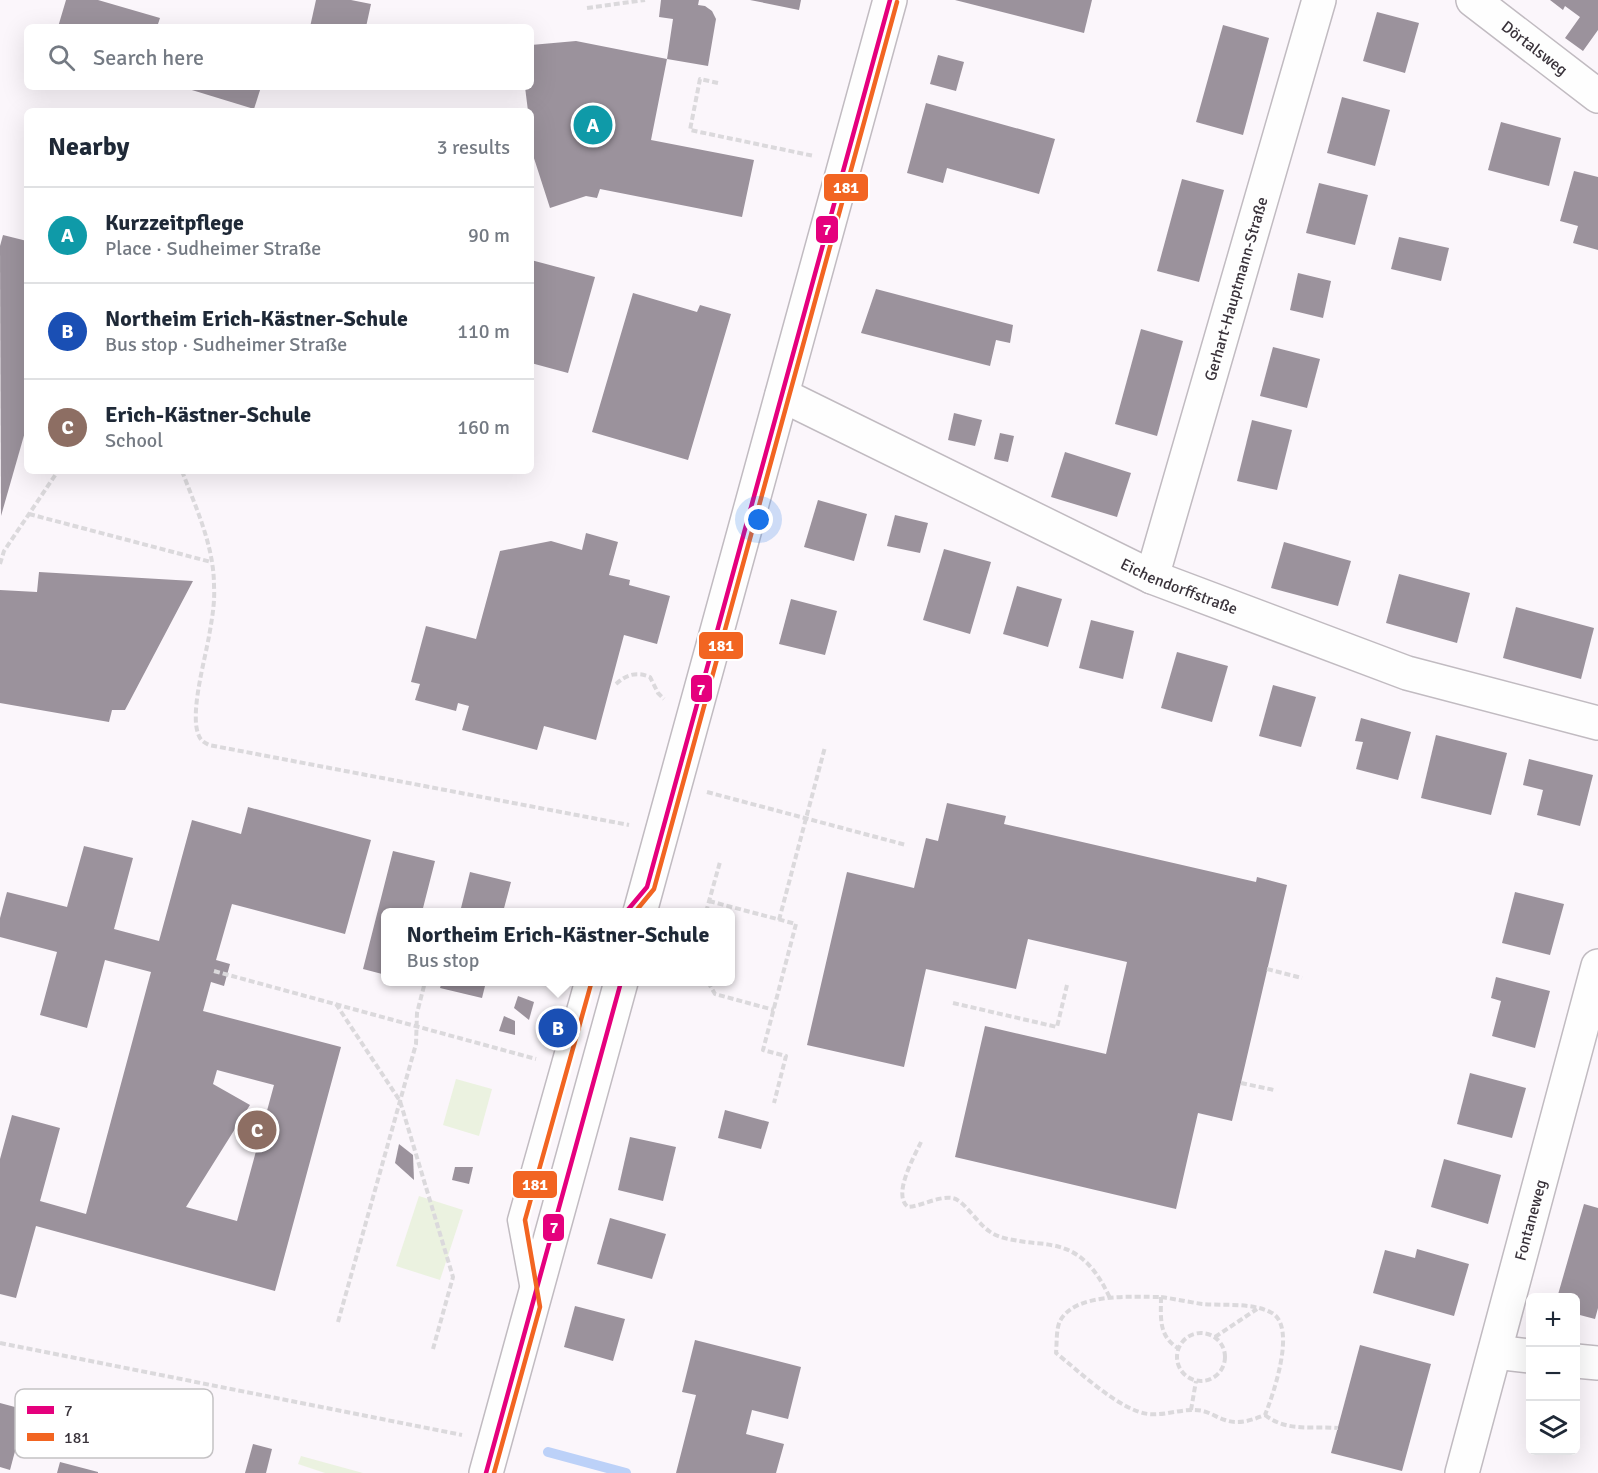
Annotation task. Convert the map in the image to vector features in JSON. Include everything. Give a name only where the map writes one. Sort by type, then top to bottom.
[{"type":"street","points":[[643,900],[890,0]]},
{"type":"street","name":"Gerhart-Hauptmann-Straße","points":[[1152,577],[1319,0]]},
{"type":"street","name":"Dörtalsweg","points":[[1473,0],[1598,96]]},
{"type":"street","name":"Eichendorffstraße","points":[[782,394],[1152,577],[1407,673],[1598,723]]},
{"type":"street","name":"Fontaneweg","points":[[1462,1473],[1598,966]]},
{"type":"street","points":[[486,1473],[620,986]]},
{"type":"street","points":[[1495,1352],[1526,1356]]},
{"type":"street","points":[[1580,1361],[1598,1363]]},
{"type":"lane","points":[[533,1306],[517,1220],[583,986]]},
{"type":"lane","points":[[560,1065],[596,1075]]},
{"type":"path","points":[[587,8],[645,0]]},
{"type":"path","points":[[718,83],[700,79],[690,130],[845,162]]},
{"type":"path","points":[[0,564],[4,551],[56,474]]},
{"type":"path","points":[[183,474],[207,538],[214,584],[214,605],[197,696],[196,717],[198,734],[202,741],[209,745],[662,831]]},
{"type":"path","points":[[29,514],[211,562]]},
{"type":"path","points":[[616,684],[624,677],[643,674],[650,677],[658,693],[666,701],[695,713]]},
{"type":"path","points":[[779,920],[825,747]]},
{"type":"path","points":[[675,784],[906,845]]},
{"type":"path","points":[[707,908],[720,862]]},
{"type":"path","points":[[709,901],[735,908]]},
{"type":"path","points":[[735,908],[796,924],[763,1050],[786,1056],[774,1103]]},
{"type":"path","points":[[1267,969],[1302,978]]},
{"type":"path","points":[[214,971],[560,1065]]},
{"type":"path","points":[[953,1003],[1057,1027],[1067,985]]},
{"type":"path","points":[[338,1322],[416,1044],[417,1013],[424,986]]},
{"type":"path","points":[[711,986],[715,994],[774,1010]]},
{"type":"path","points":[[336,1005],[400,1101],[453,1277],[433,1349]]},
{"type":"path","points":[[1241,1083],[1274,1090]]},
{"type":"path","points":[[921,1142],[904,1181],[902,1201],[904,1205],[908,1208],[916,1207],[951,1197],[959,1200],[976,1221],[990,1233],[1003,1238],[1064,1248],[1080,1256],[1092,1266],[1110,1298]]},
{"type":"path","points":[[1161,1297],[1164,1336],[1178,1348]]},
{"type":"path","points":[[1161,1297],[1257,1309],[1272,1313],[1277,1318],[1282,1341],[1281,1369],[1276,1389],[1265,1415],[1240,1422],[1227,1421],[1204,1412],[1190,1410],[1165,1414],[1134,1411],[1121,1404],[1056,1353],[1059,1323],[1074,1307],[1086,1302],[1110,1298],[1161,1297]]},
{"type":"path","points":[[1215,1337],[1257,1309]]},
{"type":"path","points":[[1201,1332],[1215,1337],[1223,1348],[1224,1363],[1217,1375],[1204,1381],[1196,1381],[1184,1375],[1177,1362],[1181,1341],[1201,1332]]},
{"type":"path","points":[[0,1343],[451,1433],[495,1439]]},
{"type":"path","points":[[1190,1410],[1196,1381]]},
{"type":"path","points":[[1265,1415],[1285,1426],[1338,1428]]},
{"type":"green space","points":[[456,1079],[492,1089],[479,1136],[443,1125]]},
{"type":"green space","points":[[419,1196],[463,1210],[440,1280],[396,1266]]},
{"type":"green space","points":[[301,1456],[363,1473],[325,1473],[298,1464]]},
{"type":"building","points":[[66,0],[98,0],[160,18],[158,24],[59,24]]},
{"type":"building","points":[[316,0],[351,0],[371,4],[367,24],[311,24]]},
{"type":"building","points":[[661,0],[699,0],[698,5],[705,6],[712,11],[716,19],[708,66],[667,59],[673,19],[659,17]]},
{"type":"building","points":[[750,0],[801,0],[799,10]]},
{"type":"building","points":[[955,0],[1092,0],[1084,33]]},
{"type":"building","points":[[1550,0],[1598,0],[1598,30],[1583,51],[1565,38],[1580,17],[1565,6],[1563,10]]},
{"type":"building","points":[[1377,12],[1419,23],[1405,73],[1363,61]]},
{"type":"building","points":[[1223,25],[1269,38],[1243,135],[1196,122]]},
{"type":"building","points":[[576,41],[667,59],[651,140],[754,160],[742,217],[600,189],[597,198],[586,196],[550,208],[534,158],[534,108],[528,108],[525,90],[534,90],[534,45]]},
{"type":"building","points":[[938,55],[964,62],[956,91],[930,84]]},
{"type":"building","points":[[192,90],[260,90],[254,108]]},
{"type":"building","points":[[1342,97],[1390,110],[1375,166],[1327,153]]},
{"type":"building","points":[[926,103],[1055,139],[1039,194],[947,168],[943,183],[907,173]]},
{"type":"building","points":[[1501,122],[1561,138],[1549,186],[1488,170]]},
{"type":"building","points":[[1574,171],[1598,177],[1598,250],[1573,243],[1578,226],[1560,221]]},
{"type":"building","points":[[1182,179],[1224,190],[1199,282],[1157,271]]},
{"type":"building","points":[[1319,183],[1368,195],[1355,245],[1306,233]]},
{"type":"building","points":[[3,235],[24,240],[24,436],[1,516],[0,246]]},
{"type":"building","points":[[1399,237],[1449,248],[1441,281],[1391,269]]},
{"type":"building","points":[[534,261],[595,277],[568,373],[534,364]]},
{"type":"building","points":[[1298,273],[1331,281],[1323,318],[1290,310]]},
{"type":"building","points":[[876,289],[1013,325],[1010,343],[996,340],[990,366],[861,333]]},
{"type":"building","points":[[633,293],[697,312],[700,305],[731,314],[688,460],[592,432]]},
{"type":"building","points":[[1141,329],[1183,341],[1157,436],[1115,424]]},
{"type":"building","points":[[1273,347],[1320,359],[1307,408],[1260,396]]},
{"type":"building","points":[[954,413],[982,420],[975,446],[948,440]]},
{"type":"building","points":[[1252,420],[1292,430],[1277,490],[1237,481]]},
{"type":"building","points":[[1000,433],[1014,436],[1008,462],[994,459]]},
{"type":"building","points":[[1065,452],[1131,473],[1117,517],[1051,497]]},
{"type":"building","points":[[818,500],[867,514],[854,561],[804,547]]},
{"type":"building","points":[[895,515],[928,523],[920,553],[887,546]]},
{"type":"building","points":[[586,533],[618,542],[609,575],[630,580],[629,585],[670,596],[657,644],[624,635],[596,740],[544,726],[537,750],[462,730],[469,706],[458,703],[456,711],[415,700],[420,684],[411,682],[426,626],[476,639],[500,551],[551,541],[582,550]]},
{"type":"building","points":[[1284,542],[1351,561],[1338,606],[1271,588]]},
{"type":"building","points":[[944,549],[991,562],[970,634],[923,620]]},
{"type":"building","points":[[39,572],[193,581],[125,710],[112,710],[109,722],[0,703],[0,590],[37,592]]},
{"type":"building","points":[[1399,574],[1470,593],[1457,643],[1386,623]]},
{"type":"building","points":[[1017,586],[1062,599],[1048,647],[1003,634]]},
{"type":"building","points":[[791,599],[837,611],[825,655],[779,644]]},
{"type":"building","points":[[1516,607],[1594,628],[1581,679],[1503,658]]},
{"type":"building","points":[[1091,620],[1134,631],[1123,679],[1079,668]]},
{"type":"building","points":[[1177,652],[1228,666],[1212,722],[1161,708]]},
{"type":"building","points":[[1273,685],[1316,697],[1301,747],[1259,736]]},
{"type":"building","points":[[1361,718],[1411,732],[1398,780],[1356,769],[1363,742],[1355,741]]},
{"type":"building","points":[[1436,735],[1507,753],[1491,815],[1421,798]]},
{"type":"building","points":[[1529,759],[1593,775],[1580,826],[1537,815],[1543,790],[1523,785]]},
{"type":"building","points":[[947,803],[1006,816],[1004,824],[1256,882],[1257,877],[1287,885],[1232,1121],[1198,1113],[1176,1209],[955,1157],[985,1026],[1106,1054],[1127,962],[1028,939],[1016,989],[926,969],[904,1067],[807,1045],[847,872],[914,888],[926,838],[938,841]]},
{"type":"building","points":[[248,807],[371,840],[345,934],[232,904],[216,960],[230,964],[224,986],[211,982],[203,1011],[341,1047],[275,1291],[36,1226],[16,1298],[0,1294],[0,1159],[12,1115],[60,1128],[40,1201],[86,1214],[151,972],[105,960],[87,1028],[40,1015],[57,952],[0,937],[0,918],[7,892],[67,907],[84,846],[133,858],[114,929],[159,941],[192,820],[241,834]],"holes":[[[217,1070],[274,1085],[237,1221],[186,1207],[250,1105],[213,1084]]]},
{"type":"building","points":[[393,851],[435,861],[423,908],[381,908],[381,974],[363,969]]},
{"type":"building","points":[[470,872],[511,882],[504,908],[461,908]]},
{"type":"building","points":[[1515,892],[1564,904],[1550,955],[1502,943]]},
{"type":"building","points":[[1496,977],[1550,991],[1535,1048],[1492,1036],[1501,1001],[1491,998]]},
{"type":"building","points":[[441,986],[485,986],[482,998],[440,988]]},
{"type":"building","points":[[518,996],[534,1002],[529,1020],[514,1008]]},
{"type":"building","points":[[504,1016],[515,1021],[515,1035],[499,1031]]},
{"type":"building","points":[[1470,1073],[1526,1088],[1512,1138],[1457,1124]]},
{"type":"building","points":[[725,1110],[769,1122],[761,1149],[718,1138]]},
{"type":"building","points":[[630,1137],[676,1147],[663,1201],[618,1190]]},
{"type":"building","points":[[399,1144],[413,1155],[414,1180],[395,1163]]},
{"type":"building","points":[[1444,1159],[1501,1175],[1488,1224],[1431,1207]]},
{"type":"building","points":[[455,1167],[473,1167],[469,1184],[452,1180]]},
{"type":"building","points":[[1584,1204],[1598,1208],[1598,1308],[1595,1319],[1580,1315],[1580,1293],[1558,1293]]},
{"type":"building","points":[[610,1218],[666,1234],[652,1279],[597,1264]]},
{"type":"building","points":[[1417,1249],[1469,1264],[1454,1316],[1373,1293],[1385,1250],[1415,1258]]},
{"type":"building","points":[[575,1306],[625,1319],[613,1361],[564,1347]]},
{"type":"building","points":[[695,1340],[801,1367],[788,1419],[752,1410],[746,1434],[784,1444],[776,1473],[676,1473],[696,1395],[682,1392]]},
{"type":"building","points":[[1360,1345],[1431,1364],[1402,1471],[1331,1453]]},
{"type":"building","points":[[0,1403],[15,1407],[15,1451],[10,1470],[0,1467]]},
{"type":"building","points":[[253,1444],[272,1449],[266,1473],[245,1473]]},
{"type":"building","points":[[60,1462],[98,1472],[98,1473],[57,1473]]},
{"type":"waterway","points":[[548,1452],[626,1473]]},
{"type":"transit line","name":"7","points":[[629,908],[647,887],[890,0]]},
{"type":"transit line","name":"181","points":[[638,908],[654,889],[897,2]]},
{"type":"transit line","name":"181","points":[[494,1473],[540,1307],[525,1220],[590,986]]},
{"type":"transit line","name":"7","points":[[486,1473],[620,986]]},
{"type":"place","name":"Kurzzeitpflege","points":[[593,125]]},
{"type":"place","name":"Northeim Erich-Kästner-Schule","points":[[558,1028]]},
{"type":"place","name":"Erich-Kästner-Schule","points":[[257,1130]]}]
